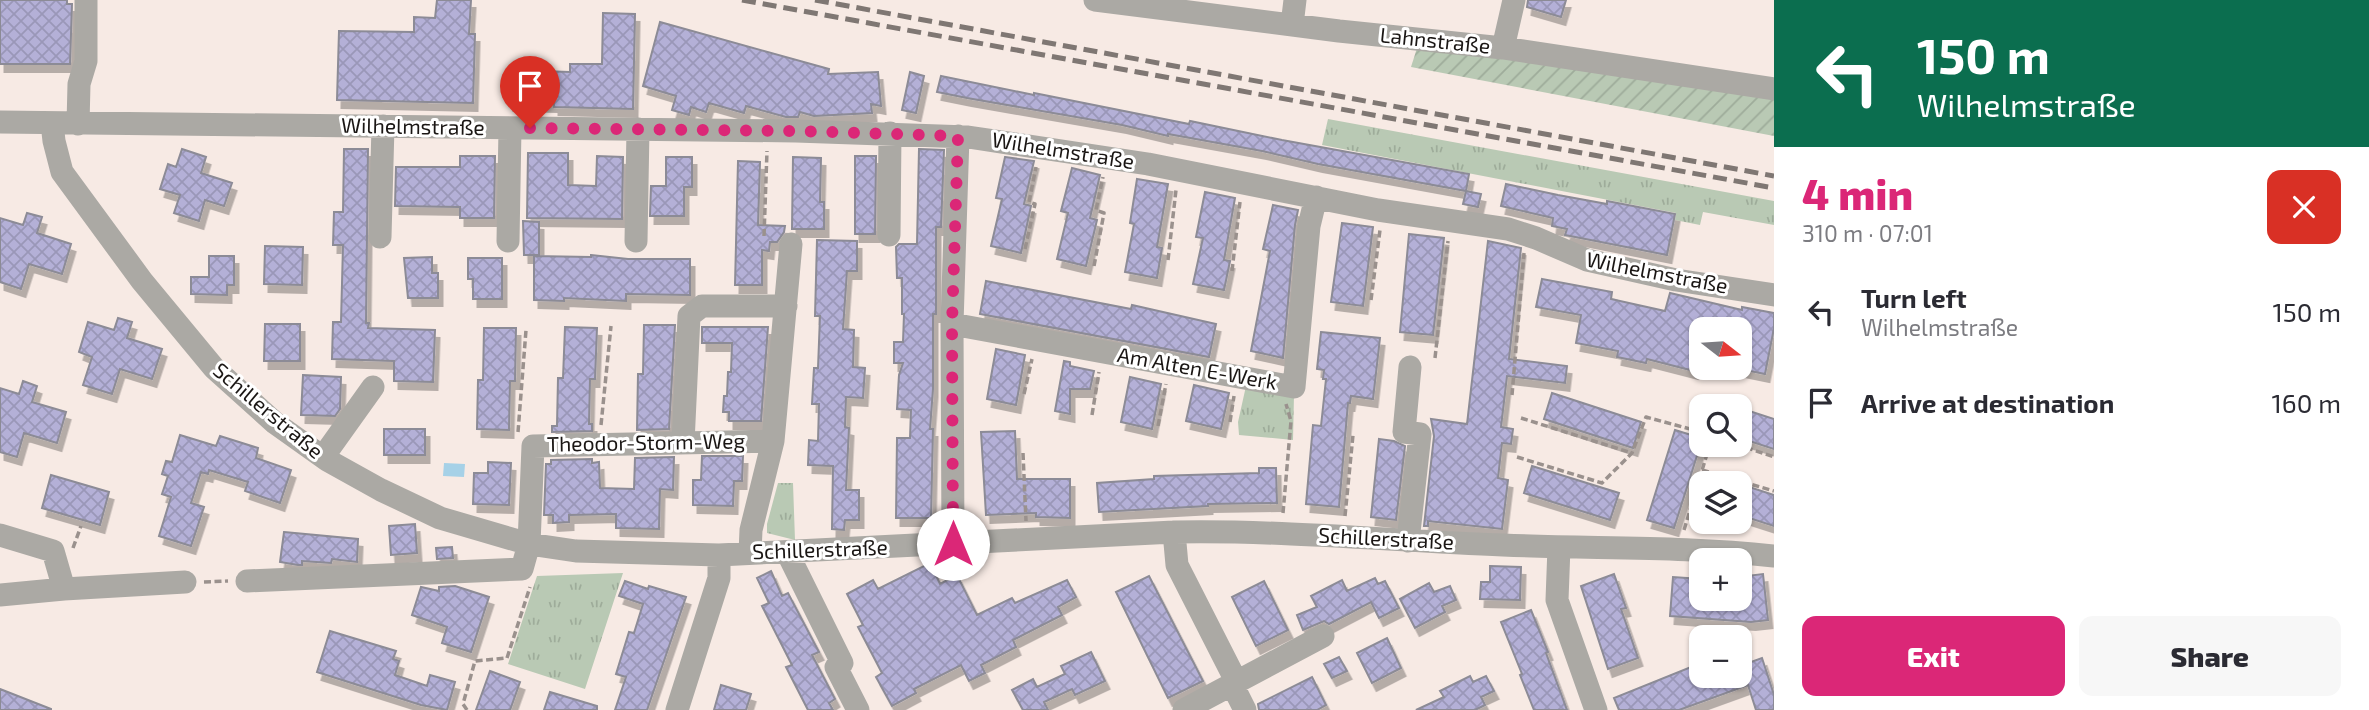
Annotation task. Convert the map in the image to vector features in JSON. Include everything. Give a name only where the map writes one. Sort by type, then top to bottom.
[{"type":"street","points":[[78,124],[79,84],[86,61],[86,0]]},
{"type":"street","name":"Lahnstraße","points":[[1095,0],[1503,48],[1774,89]]},
{"type":"street","points":[[1292,25],[1295,0]]},
{"type":"street","points":[[1503,48],[1514,0]]},
{"type":"street","name":"Wilhelmstraße","points":[[0,122],[638,129],[958,136],[1178,170],[1382,211],[1508,229],[1587,260],[1676,280],[1774,295]]},
{"type":"street","name":"Schillerstraße","points":[[52,123],[62,172],[150,291],[214,368],[275,423],[323,457],[381,490],[440,518],[529,544],[576,551],[719,555],[1244,530],[1408,541],[1678,549],[1774,556]]},
{"type":"street","points":[[380,237],[383,126]]},
{"type":"street","points":[[508,241],[510,128]]},
{"type":"street","points":[[636,240],[638,129]]},
{"type":"street","points":[[890,133],[890,235]]},
{"type":"street","points":[[953,544],[952,324],[958,136]]},
{"type":"street","name":"Am Alten E-Werk","points":[[952,324],[1294,387],[1309,226],[1316,197]]},
{"type":"street","points":[[750,553],[751,530],[773,441],[791,244]]},
{"type":"street","points":[[682,443],[689,316],[702,306],[786,306]]},
{"type":"street","points":[[1408,541],[1420,434],[1404,432],[1410,368]]},
{"type":"street","points":[[323,457],[373,387]]},
{"type":"street","name":"Theodor-Storm-Weg","points":[[522,569],[529,544],[534,446],[773,441]]},
{"type":"street","points":[[1174,532],[1177,565],[1233,675],[1237,694],[1245,710]]},
{"type":"street","points":[[0,535],[53,551],[64,589]]},
{"type":"street","points":[[1559,547],[1557,600],[1596,710]]},
{"type":"street","points":[[787,552],[842,663],[836,667],[858,710]]},
{"type":"street","points":[[677,710],[719,578],[719,555]]},
{"type":"street","points":[[247,581],[522,569]]},
{"type":"street","points":[[0,596],[64,589],[185,582]]},
{"type":"street","points":[[1184,710],[1323,636]]},
{"type":"path","points":[[764,236],[768,131]]},
{"type":"path","points":[[1025,249],[1035,204],[1029,202],[1039,148]]},
{"type":"path","points":[[1094,265],[1104,213],[1096,210],[1107,158]]},
{"type":"path","points":[[1168,260],[1178,170]]},
{"type":"path","points":[[1232,271],[1242,183]]},
{"type":"path","points":[[1371,300],[1382,211]]},
{"type":"path","points":[[1434,358],[1451,222]]},
{"type":"path","points":[[1512,395],[1525,234]]},
{"type":"path","points":[[599,444],[611,326]]},
{"type":"path","points":[[526,330],[517,430],[520,447],[533,455]]},
{"type":"path","points":[[1024,394],[1036,339]]},
{"type":"path","points":[[1092,415],[1102,352]]},
{"type":"path","points":[[1158,426],[1169,364]]},
{"type":"path","points":[[1230,422],[1236,377]]},
{"type":"path","points":[[1281,533],[1291,421],[1285,406],[1294,387]]},
{"type":"path","points":[[1517,457],[1602,483],[1632,453],[1646,417],[1689,429]]},
{"type":"path","points":[[1521,418],[1632,453]]},
{"type":"path","points":[[1342,537],[1353,435]]},
{"type":"path","points":[[1752,449],[1774,457]]},
{"type":"path","points":[[1023,453],[1027,540]]},
{"type":"path","points":[[1678,549],[1706,457]]},
{"type":"path","points":[[1702,470],[1774,491]]},
{"type":"path","points":[[467,710],[463,704],[475,662],[507,658],[530,585],[522,569]]},
{"type":"path","points":[[185,582],[247,581]]},
{"type":"green space","points":[[1418,45],[1774,94],[1774,136],[1411,67]]},
{"type":"green space","points":[[1328,119],[1774,201],[1774,225],[1703,212],[1700,225],[1675,220],[1676,213],[1322,145]]},
{"type":"green space","points":[[1246,386],[1294,395],[1293,440],[1239,435],[1238,422]]},
{"type":"green space","points":[[778,483],[793,483],[795,540],[767,533]]},
{"type":"green space","points":[[623,573],[585,689],[508,664],[537,576]]},
{"type":"water","points":[[444,463],[465,464],[464,477],[443,476]]},
{"type":"building","points":[[0,0],[67,0],[67,4],[72,4],[70,64],[0,64]]},
{"type":"building","points":[[437,0],[471,0],[469,34],[475,34],[473,103],[337,100],[339,31],[414,32],[414,17],[435,18]]},
{"type":"building","points":[[1528,0],[1566,0],[1561,17],[1527,7]]},
{"type":"building","points":[[603,13],[635,14],[633,109],[509,103],[510,70],[570,72],[570,64],[602,64]]},
{"type":"building","points":[[660,22],[829,69],[828,74],[878,72],[881,106],[871,104],[872,113],[814,116],[800,112],[798,117],[786,117],[746,106],[744,113],[709,103],[706,112],[691,107],[689,115],[672,110],[676,96],[643,86]]},
{"type":"building","points":[[910,72],[924,76],[916,113],[902,110]]},
{"type":"building","points":[[941,76],[1469,174],[1466,191],[937,92]]},
{"type":"building","points":[[182,149],[206,157],[201,173],[232,183],[224,206],[205,200],[199,221],[174,213],[180,195],[160,189],[168,164],[176,167]]},
{"type":"building","points":[[344,149],[368,149],[366,323],[369,323],[368,328],[435,330],[433,382],[394,381],[394,361],[332,359],[333,322],[341,322],[343,245],[333,245],[334,212],[343,212]]},
{"type":"building","points":[[919,149],[944,150],[941,227],[936,227],[936,314],[933,314],[930,429],[933,429],[931,518],[896,518],[897,438],[910,438],[911,410],[897,409],[899,375],[903,363],[894,363],[894,342],[903,342],[904,314],[902,278],[897,278],[896,247],[899,244],[917,244]]},
{"type":"building","points":[[528,153],[568,153],[568,185],[596,186],[597,156],[623,157],[622,219],[527,218]]},
{"type":"building","points":[[460,156],[495,156],[494,218],[460,218],[460,207],[395,206],[396,167],[460,167]]},
{"type":"building","points":[[855,156],[876,156],[875,234],[855,234]]},
{"type":"building","points":[[666,157],[692,157],[692,187],[684,187],[684,216],[650,216],[651,186],[666,186]]},
{"type":"building","points":[[793,157],[821,158],[820,202],[824,202],[824,229],[792,229]]},
{"type":"building","points":[[1005,157],[1034,161],[1024,204],[1031,206],[1021,253],[991,246],[1002,199],[996,198]]},
{"type":"building","points":[[738,161],[760,162],[758,225],[785,226],[777,242],[770,242],[769,251],[762,250],[762,285],[735,285]]},
{"type":"building","points":[[1072,168],[1100,175],[1090,218],[1097,220],[1086,266],[1057,259],[1068,213],[1061,211]]},
{"type":"building","points":[[1137,179],[1168,184],[1157,247],[1162,248],[1157,278],[1125,272],[1134,224],[1130,223]]},
{"type":"building","points":[[1506,184],[1675,214],[1667,255],[1565,235],[1567,229],[1552,226],[1553,218],[1501,206]]},
{"type":"building","points":[[1466,191],[1481,194],[1478,207],[1463,204]]},
{"type":"building","points":[[1205,192],[1235,198],[1224,260],[1230,261],[1224,290],[1193,284],[1203,238],[1196,237]]},
{"type":"building","points":[[1273,205],[1298,210],[1283,358],[1251,351],[1270,251],[1263,249]]},
{"type":"building","points":[[27,213],[42,217],[37,233],[71,244],[62,274],[29,264],[21,289],[0,282],[0,218],[23,225]]},
{"type":"building","points":[[523,221],[539,222],[539,255],[524,255]]},
{"type":"building","points":[[1342,223],[1373,227],[1363,306],[1331,302]]},
{"type":"building","points":[[1409,234],[1444,238],[1433,335],[1400,332]]},
{"type":"building","points":[[817,240],[857,241],[857,271],[847,271],[843,329],[854,330],[853,367],[865,368],[863,398],[846,397],[845,427],[849,428],[846,490],[859,490],[859,520],[845,520],[844,530],[832,529],[833,466],[808,465],[809,440],[818,441],[819,404],[812,404],[814,368],[818,368],[820,316],[815,316]]},
{"type":"building","points":[[1488,241],[1521,248],[1509,359],[1567,366],[1565,383],[1507,376],[1501,427],[1513,429],[1511,444],[1502,443],[1498,478],[1508,480],[1502,529],[1428,521],[1428,526],[1424,526],[1434,436],[1431,419],[1467,424]]},
{"type":"building","points":[[265,246],[303,247],[302,285],[264,284]]},
{"type":"building","points":[[591,255],[628,259],[690,259],[690,295],[626,294],[626,301],[564,298],[564,301],[534,300],[534,256]]},
{"type":"building","points":[[209,256],[234,256],[234,285],[227,285],[227,295],[191,294],[191,277],[209,277]]},
{"type":"building","points":[[432,257],[432,273],[438,273],[438,298],[408,298],[404,258]]},
{"type":"building","points":[[468,258],[502,258],[502,299],[473,299],[473,279],[468,279]]},
{"type":"building","points":[[1542,279],[1612,292],[1611,299],[1665,311],[1670,293],[1742,310],[1742,307],[1774,313],[1774,328],[1765,374],[1752,371],[1752,317],[1689,317],[1689,370],[1647,359],[1646,363],[1617,357],[1618,351],[1576,343],[1581,315],[1536,307]]},
{"type":"building","points":[[986,281],[1131,309],[1132,305],[1216,324],[1209,357],[980,314]]},
{"type":"building","points":[[118,318],[132,322],[127,338],[162,349],[152,379],[120,369],[112,394],[83,385],[92,357],[79,352],[88,322],[114,330]]},
{"type":"building","points":[[265,324],[300,324],[300,361],[264,361]]},
{"type":"building","points":[[644,325],[675,325],[669,429],[637,430],[638,374],[643,374]]},
{"type":"building","points":[[565,327],[597,328],[595,379],[590,379],[589,424],[592,424],[592,431],[552,432],[552,426],[557,426],[558,378],[563,378]]},
{"type":"building","points":[[702,327],[768,327],[761,421],[729,421],[729,412],[723,412],[728,372],[731,372],[732,343],[702,343]]},
{"type":"building","points":[[484,328],[516,328],[515,381],[510,381],[509,430],[477,429],[478,380],[483,380]]},
{"type":"building","points":[[1321,332],[1380,338],[1373,399],[1351,396],[1348,403],[1339,507],[1306,504],[1313,425],[1321,426],[1326,379],[1323,379],[1324,370],[1317,369]]},
{"type":"building","points":[[996,349],[1025,355],[1016,405],[987,399]]},
{"type":"building","points":[[1064,361],[1070,362],[1070,366],[1094,371],[1090,389],[1070,389],[1070,414],[1055,411]]},
{"type":"building","points":[[303,375],[341,377],[340,409],[335,416],[301,415]]},
{"type":"building","points":[[1130,377],[1161,384],[1152,429],[1121,422]]},
{"type":"building","points":[[23,381],[37,386],[32,402],[66,412],[57,443],[24,433],[17,457],[0,452],[0,388],[19,394]]},
{"type":"building","points":[[1194,385],[1229,393],[1221,429],[1186,421]]},
{"type":"building","points":[[1552,393],[1641,422],[1633,448],[1544,419]]},
{"type":"building","points":[[1752,412],[1774,419],[1774,449],[1752,442]]},
{"type":"building","points":[[384,429],[425,429],[425,455],[384,455]]},
{"type":"building","points":[[1675,430],[1689,434],[1689,457],[1697,457],[1692,471],[1689,471],[1689,481],[1674,528],[1647,520]]},
{"type":"building","points":[[1015,431],[1017,479],[1070,479],[1070,518],[1036,517],[1036,513],[986,515],[981,432]]},
{"type":"building","points":[[180,435],[216,446],[220,436],[258,448],[256,458],[291,470],[280,503],[245,491],[248,482],[209,470],[208,474],[201,472],[191,503],[204,507],[191,546],[159,536],[171,497],[162,494],[168,476],[162,474],[166,461],[172,462]]},
{"type":"building","points":[[1379,439],[1405,446],[1396,520],[1371,517]]},
{"type":"building","points":[[702,456],[743,456],[742,481],[734,481],[733,506],[693,505],[693,480],[701,480]]},
{"type":"building","points":[[674,457],[673,490],[660,489],[659,529],[616,528],[616,514],[569,515],[569,522],[553,523],[553,515],[544,515],[546,464],[551,464],[551,460],[592,459],[592,463],[599,462],[600,488],[634,489],[635,458]]},
{"type":"building","points":[[488,462],[511,463],[509,505],[473,504],[474,473],[488,473]]},
{"type":"building","points":[[1532,466],[1619,493],[1610,520],[1524,493]]},
{"type":"building","points":[[1259,468],[1276,468],[1277,503],[1208,504],[1099,512],[1097,483],[1154,479],[1154,476],[1259,473]]},
{"type":"building","points":[[51,475],[109,492],[100,525],[42,508]]},
{"type":"building","points":[[1752,488],[1774,495],[1774,526],[1752,519]]},
{"type":"building","points":[[415,524],[417,553],[391,555],[389,526]]},
{"type":"building","points":[[284,532],[358,539],[357,562],[332,559],[331,563],[302,561],[302,565],[298,565],[280,562]]},
{"type":"building","points":[[452,547],[453,558],[437,559],[436,548]]},
{"type":"building","points":[[930,563],[940,584],[957,575],[977,615],[1012,598],[1015,603],[1067,580],[1076,597],[1058,607],[1062,615],[1013,640],[1016,647],[981,665],[985,673],[969,681],[961,665],[914,689],[916,693],[892,706],[876,677],[882,673],[858,627],[863,625],[847,594],[873,580],[878,589]]},
{"type":"building","points":[[1490,566],[1521,567],[1520,600],[1480,599],[1481,582],[1490,582]]},
{"type":"building","points":[[771,571],[782,596],[788,593],[819,652],[812,655],[835,699],[829,703],[833,710],[808,710],[786,667],[792,665],[762,606],[769,603],[757,578]]},
{"type":"building","points":[[1614,574],[1626,608],[1621,609],[1638,658],[1608,669],[1581,586]]},
{"type":"building","points":[[1763,574],[1768,620],[1751,622],[1670,616],[1673,577],[1689,578],[1689,611],[1752,611],[1752,575]]},
{"type":"building","points":[[1149,576],[1203,681],[1168,698],[1116,592]]},
{"type":"building","points":[[1375,578],[1378,584],[1385,581],[1399,608],[1379,618],[1371,602],[1329,624],[1324,621],[1303,630],[1297,615],[1317,607],[1311,596],[1342,580],[1347,591]]},
{"type":"building","points":[[625,581],[686,597],[647,710],[615,710],[626,677],[616,674],[629,632],[634,633],[643,604],[619,596]]},
{"type":"building","points":[[1264,581],[1288,630],[1256,646],[1232,597]]},
{"type":"building","points":[[1429,583],[1434,592],[1450,586],[1456,600],[1442,606],[1445,612],[1415,628],[1400,599]]},
{"type":"building","points":[[455,586],[489,597],[471,652],[442,643],[447,627],[412,615],[421,587],[439,591],[439,587]]},
{"type":"building","points":[[1531,610],[1567,710],[1534,710],[1520,675],[1522,674],[1501,622]]},
{"type":"building","points":[[330,631],[396,651],[393,659],[399,661],[395,675],[427,686],[430,675],[455,682],[447,710],[421,705],[317,672]]},
{"type":"building","points":[[1387,638],[1401,668],[1372,683],[1357,653]]},
{"type":"building","points":[[1091,652],[1105,681],[1075,695],[1072,689],[1044,702],[1048,710],[1023,710],[1012,690],[1033,679],[1037,687],[1065,674],[1061,666]]},
{"type":"building","points":[[1339,657],[1347,671],[1332,678],[1324,664]]},
{"type":"building","points":[[1762,658],[1774,695],[1774,710],[1756,710],[1749,688],[1752,688],[1752,662]]},
{"type":"building","points":[[1689,668],[1689,688],[1740,688],[1679,710],[1619,710],[1614,698]]},
{"type":"building","points":[[490,671],[520,682],[510,710],[476,710]]},
{"type":"building","points":[[1470,676],[1473,682],[1486,676],[1494,691],[1481,697],[1485,705],[1475,710],[1416,710],[1444,697],[1440,691]]},
{"type":"building","points":[[1312,677],[1326,705],[1317,710],[1259,710],[1258,704]]},
{"type":"building","points":[[721,685],[751,694],[746,710],[714,710]]},
{"type":"building","points":[[0,689],[51,709],[51,710],[0,710]]},
{"type":"building","points":[[550,692],[597,706],[597,710],[544,710]]},
{"type":"railway","points":[[742,0],[1774,188]]},
{"type":"railway","points":[[815,0],[1774,176]]},
{"type":"route","points":[[530,128],[958,136],[952,324],[953,544]]}]
